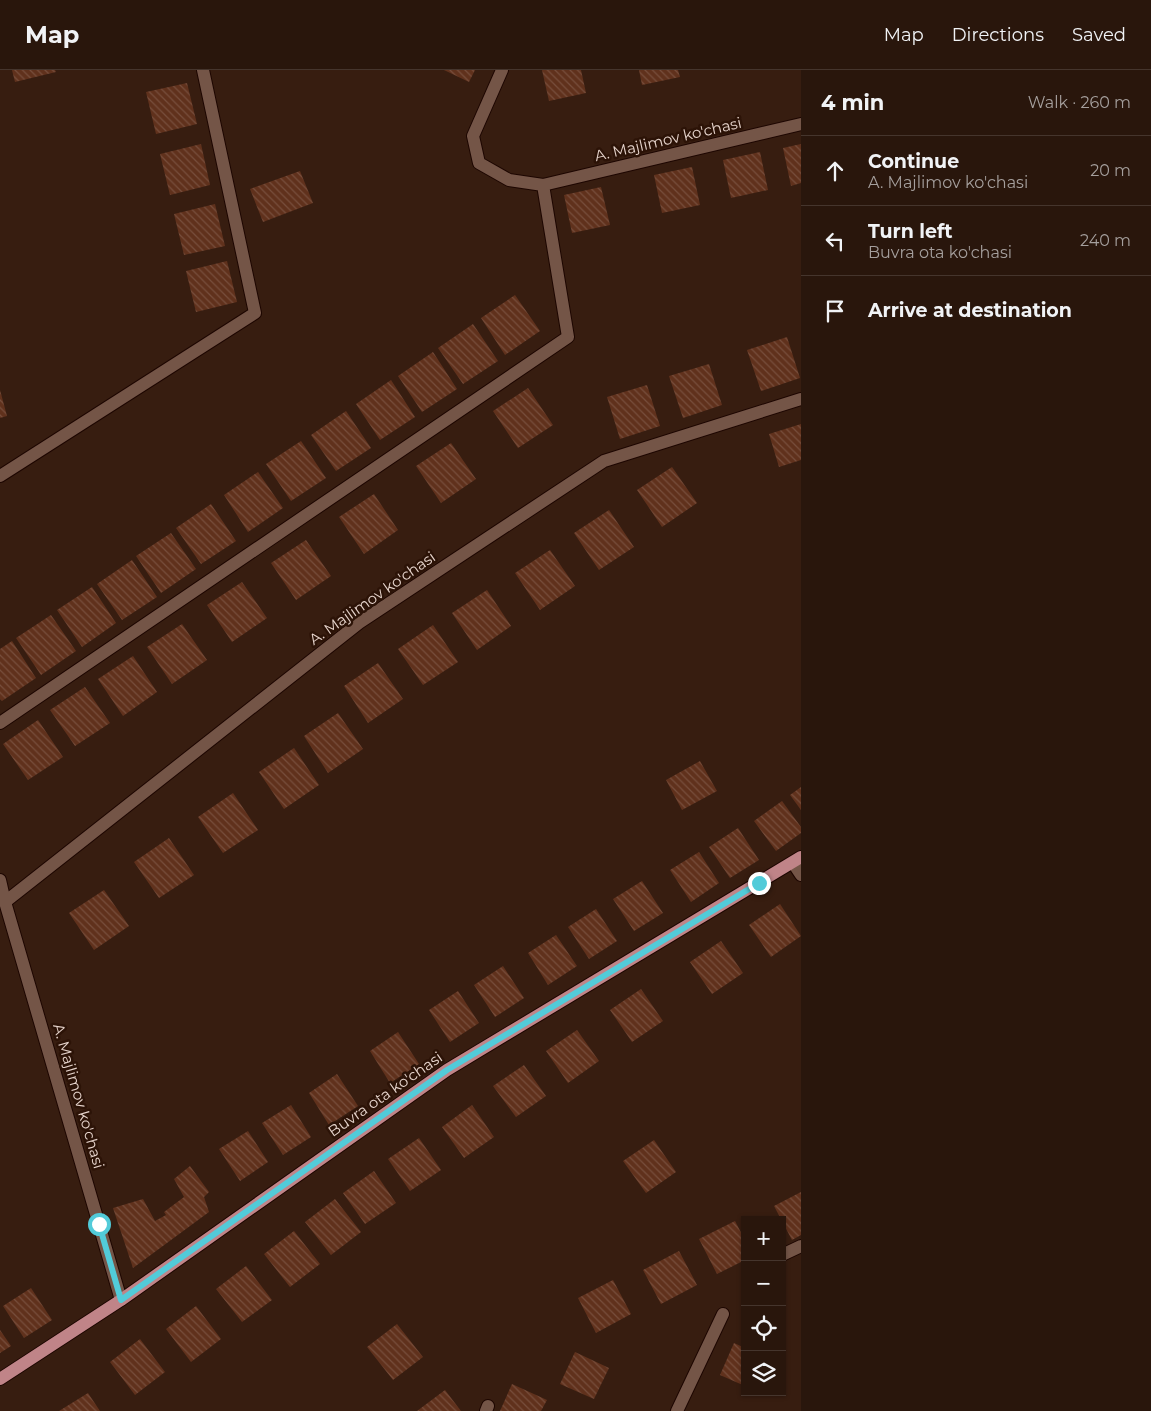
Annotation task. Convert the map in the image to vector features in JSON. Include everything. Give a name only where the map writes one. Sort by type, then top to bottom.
[{"type":"main road","name":"Buvra ota ko'chasi","points":[[0,1379],[121,1300],[447,1070],[797,860]]},
{"type":"street","points":[[0,476],[255,312],[203,70]]},
{"type":"street","name":"A. Majlimov ko'chasi","points":[[502,70],[473,136],[479,163],[509,180],[543,185],[801,124]]},
{"type":"street","points":[[0,722],[568,337],[543,185]]},
{"type":"street","name":"A. Majlimov ko'chasi","points":[[5,902],[359,623],[604,461],[801,399]]},
{"type":"street","points":[[797,860],[801,875]]},
{"type":"street","name":"A. Majlimov ko'chasi","points":[[0,880],[121,1300]]},
{"type":"street","points":[[786,1253],[801,1246]]},
{"type":"street","points":[[677,1411],[723,1314]]},
{"type":"building","points":[[12,70],[55,70],[56,72],[15,82]]},
{"type":"building","points":[[444,70],[475,70],[469,82]]},
{"type":"building","points":[[542,70],[581,70],[586,93],[549,101]]},
{"type":"building","points":[[639,70],[678,70],[680,77],[642,85]]},
{"type":"building","points":[[187,83],[197,124],[156,134],[146,92]]},
{"type":"building","points":[[201,144],[210,185],[170,195],[160,154]]},
{"type":"building","points":[[801,144],[801,183],[791,186],[783,148]]},
{"type":"building","points":[[760,152],[768,190],[731,198],[723,160]]},
{"type":"building","points":[[692,167],[700,205],[662,213],[654,175]]},
{"type":"building","points":[[300,171],[313,203],[263,222],[250,189]]},
{"type":"building","points":[[601,187],[610,225],[572,233],[564,195]]},
{"type":"building","points":[[215,204],[225,246],[184,255],[174,214]]},
{"type":"building","points":[[227,261],[237,302],[196,312],[186,271]]},
{"type":"building","points":[[515,295],[540,331],[505,355],[481,318]]},
{"type":"building","points":[[473,324],[498,361],[463,384],[438,348]]},
{"type":"building","points":[[787,337],[800,378],[761,391],[747,350]]},
{"type":"building","points":[[433,352],[457,389],[422,412],[398,376]]},
{"type":"building","points":[[709,364],[722,405],[683,418],[669,376]]},
{"type":"building","points":[[391,380],[415,417],[380,440],[356,404]]},
{"type":"building","points":[[647,385],[660,426],[620,439],[607,397]]},
{"type":"building","points":[[528,388],[553,425],[518,448],[493,411]]},
{"type":"building","points":[[0,390],[7,416],[0,418]]},
{"type":"building","points":[[346,411],[371,448],[336,471],[311,435]]},
{"type":"building","points":[[801,424],[801,460],[779,467],[769,434]]},
{"type":"building","points":[[301,441],[326,478],[291,501],[266,464]]},
{"type":"building","points":[[451,443],[476,479],[441,503],[416,466]]},
{"type":"building","points":[[672,467],[697,503],[662,527],[637,490]]},
{"type":"building","points":[[258,472],[283,508],[248,532],[224,495]]},
{"type":"building","points":[[374,494],[398,530],[364,554],[339,517]]},
{"type":"building","points":[[211,504],[236,541],[201,564],[176,528]]},
{"type":"building","points":[[609,510],[634,547],[599,570],[574,533]]},
{"type":"building","points":[[171,533],[196,569],[161,593],[136,556]]},
{"type":"building","points":[[306,540],[331,576],[296,600],[271,563]]},
{"type":"building","points":[[550,550],[575,586],[540,610],[515,573]]},
{"type":"building","points":[[132,560],[157,597],[122,620],[97,584]]},
{"type":"building","points":[[242,582],[267,618],[232,642],[207,605]]},
{"type":"building","points":[[92,587],[116,623],[82,647],[57,610]]},
{"type":"building","points":[[487,590],[511,626],[477,650],[452,613]]},
{"type":"building","points":[[51,615],[76,651],[41,675],[16,638]]},
{"type":"building","points":[[182,624],[207,660],[172,684],[147,647]]},
{"type":"building","points":[[433,625],[458,662],[423,685],[398,649]]},
{"type":"building","points":[[12,641],[36,678],[2,701],[0,699],[0,649]]},
{"type":"building","points":[[133,656],[157,692],[123,716],[98,679]]},
{"type":"building","points":[[378,663],[403,699],[368,723],[344,686]]},
{"type":"building","points":[[85,687],[110,723],[75,746],[50,710]]},
{"type":"building","points":[[338,713],[363,749],[328,773],[304,736]]},
{"type":"building","points":[[38,720],[63,757],[28,780],[3,744]]},
{"type":"building","points":[[294,748],[319,785],[284,809],[259,772]]},
{"type":"building","points":[[700,761],[717,791],[682,810],[666,780]]},
{"type":"building","points":[[801,787],[801,810],[790,795]]},
{"type":"building","points":[[233,793],[258,830],[223,853],[198,817]]},
{"type":"building","points":[[782,801],[801,827],[801,833],[776,851],[754,821]]},
{"type":"building","points":[[738,828],[759,860],[730,878],[709,847]]},
{"type":"building","points":[[169,838],[194,875],[159,898],[134,862]]},
{"type":"building","points":[[699,852],[719,883],[691,902],[670,870]]},
{"type":"building","points":[[642,881],[663,913],[634,931],[613,899]]},
{"type":"building","points":[[104,890],[129,926],[94,950],[69,913]]},
{"type":"building","points":[[780,904],[801,936],[771,957],[749,925]]},
{"type":"building","points":[[596,909],[617,941],[589,959],[568,927]]},
{"type":"building","points":[[556,935],[577,966],[548,985],[528,953]]},
{"type":"building","points":[[721,941],[743,973],[712,994],[690,962]]},
{"type":"building","points":[[503,966],[524,998],[495,1017],[474,985]]},
{"type":"building","points":[[641,989],[663,1021],[632,1042],[610,1010]]},
{"type":"building","points":[[458,991],[479,1023],[450,1042],[429,1010]]},
{"type":"building","points":[[577,1030],[599,1061],[568,1083],[546,1051]]},
{"type":"building","points":[[398,1032],[419,1064],[390,1083],[370,1051]]},
{"type":"building","points":[[524,1065],[546,1096],[516,1117],[493,1086]]},
{"type":"building","points":[[337,1074],[358,1106],[329,1125],[309,1093]]},
{"type":"building","points":[[291,1105],[311,1137],[283,1155],[262,1123]]},
{"type":"building","points":[[472,1105],[494,1137],[464,1158],[442,1127]]},
{"type":"building","points":[[248,1131],[268,1162],[240,1181],[219,1149]]},
{"type":"building","points":[[419,1138],[441,1170],[410,1191],[388,1159]]},
{"type":"building","points":[[654,1140],[676,1172],[646,1193],[623,1161]]},
{"type":"building","points":[[190,1166],[209,1192],[204,1197],[209,1212],[133,1268],[113,1208],[143,1199],[155,1221],[166,1215],[164,1212],[184,1197],[174,1179]]},
{"type":"building","points":[[374,1171],[396,1203],[365,1224],[343,1193]]},
{"type":"building","points":[[801,1192],[801,1235],[792,1240],[786,1229],[786,1216],[779,1216],[774,1206]]},
{"type":"building","points":[[335,1199],[361,1232],[331,1255],[305,1222]]},
{"type":"building","points":[[735,1221],[741,1232],[741,1262],[717,1274],[699,1239]]},
{"type":"building","points":[[294,1231],[320,1264],[290,1287],[264,1254]]},
{"type":"building","points":[[679,1251],[697,1285],[661,1304],[643,1270]]},
{"type":"building","points":[[246,1266],[272,1300],[242,1322],[216,1289]]},
{"type":"building","points":[[613,1280],[631,1314],[596,1333],[578,1298]]},
{"type":"building","points":[[31,1288],[52,1320],[24,1338],[3,1306]]},
{"type":"building","points":[[196,1306],[221,1339],[191,1362],[166,1329]]},
{"type":"building","points":[[397,1324],[423,1357],[393,1380],[367,1347]]},
{"type":"building","points":[[0,1330],[11,1346],[0,1353]]},
{"type":"building","points":[[140,1339],[165,1372],[135,1395],[110,1362]]},
{"type":"building","points":[[734,1343],[741,1346],[741,1384],[720,1375]]},
{"type":"building","points":[[575,1352],[609,1368],[594,1399],[560,1384]]},
{"type":"building","points":[[512,1384],[547,1400],[541,1411],[500,1411]]},
{"type":"building","points":[[445,1390],[461,1411],[417,1411]]},
{"type":"building","points":[[88,1393],[100,1411],[59,1411]]},
{"type":"route","points":[[99,1224],[121,1300],[447,1070],[759,883]]}]
